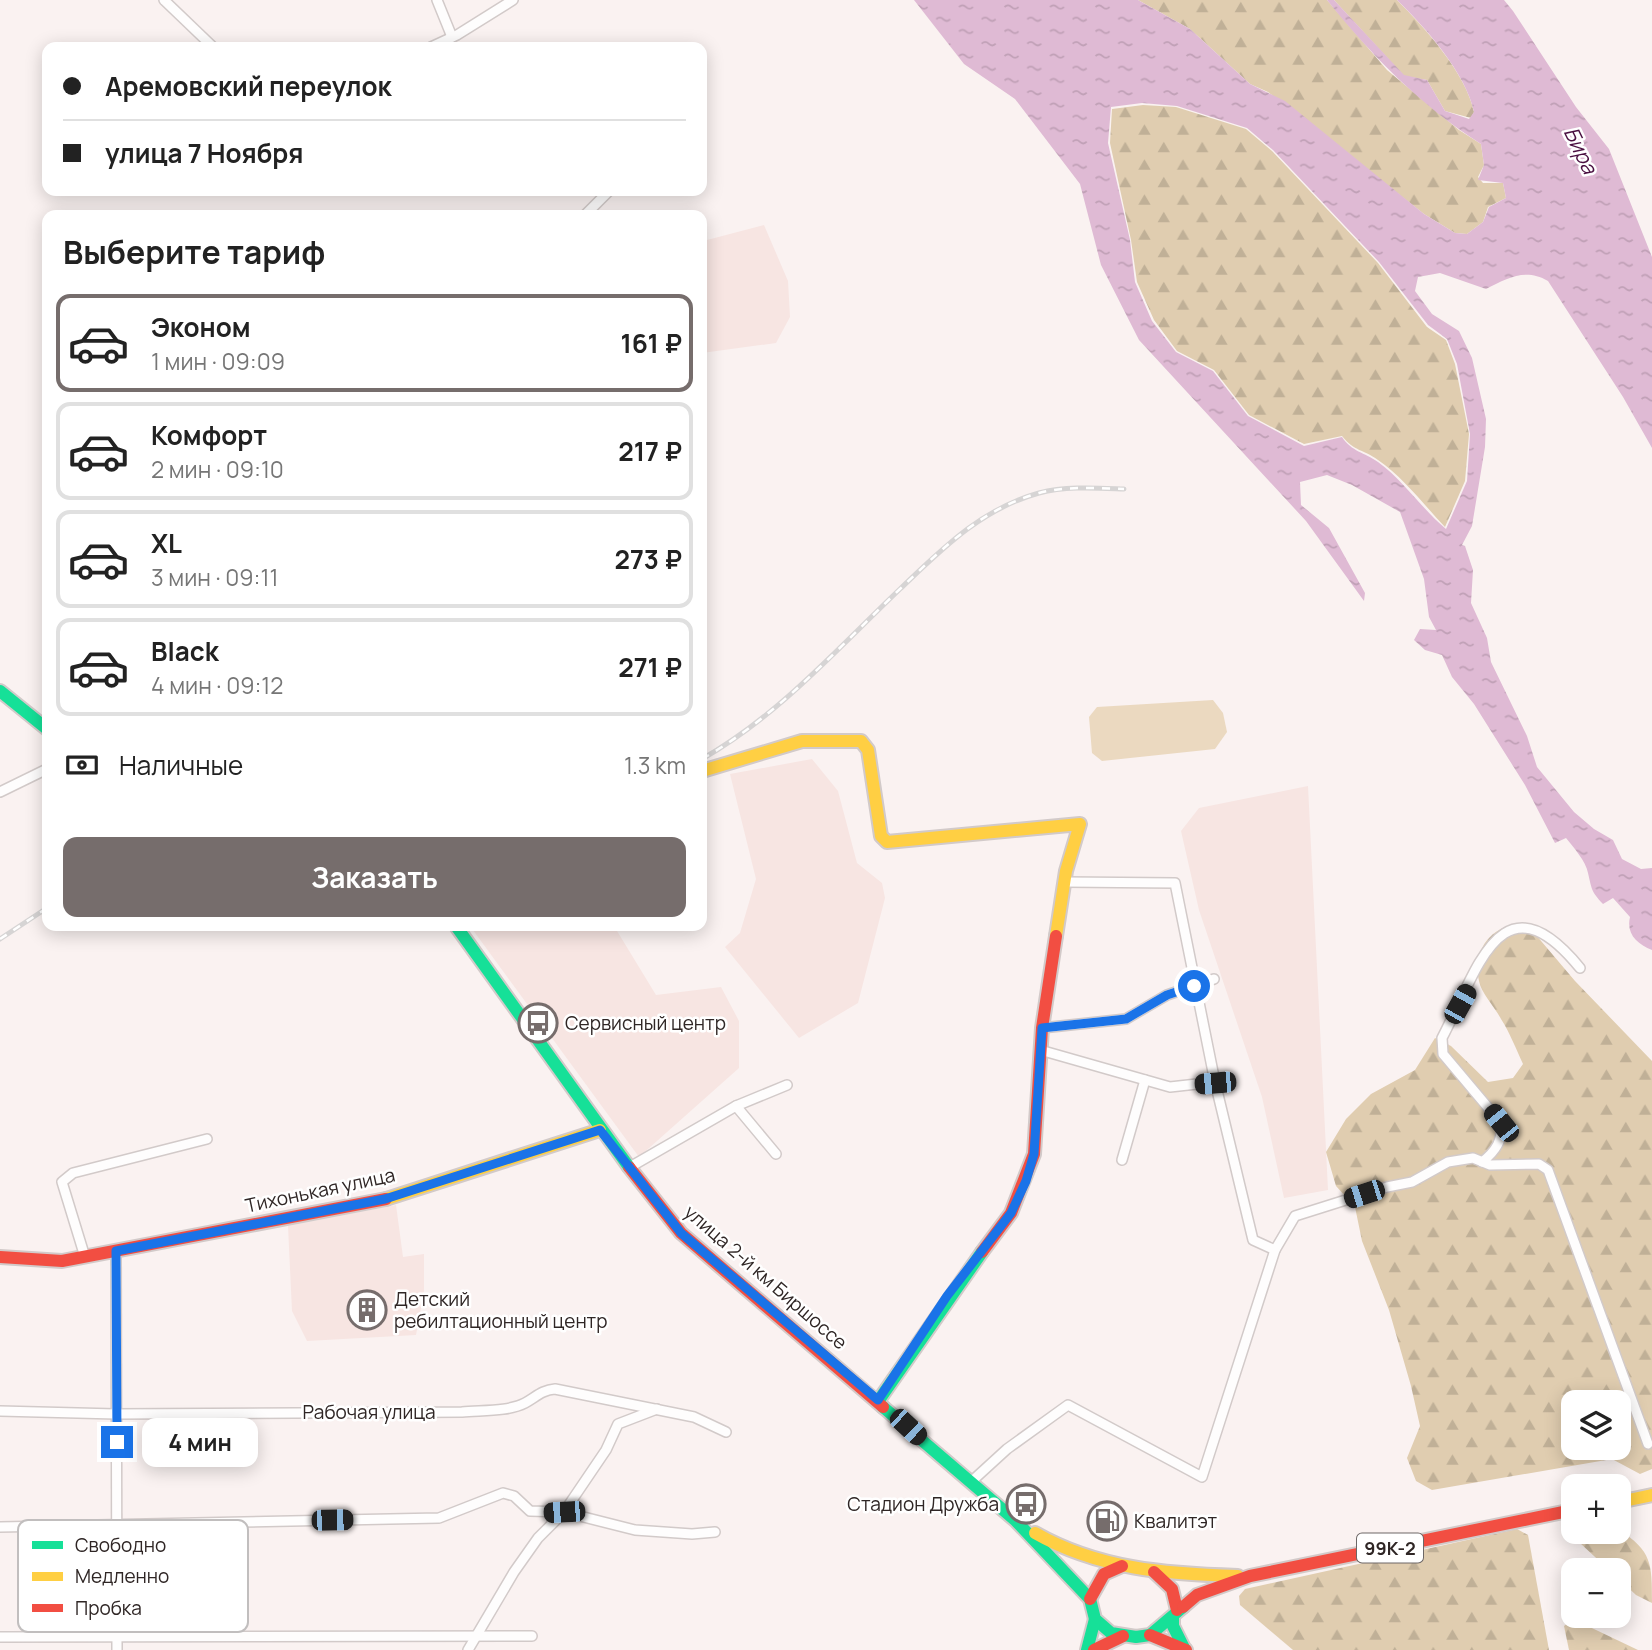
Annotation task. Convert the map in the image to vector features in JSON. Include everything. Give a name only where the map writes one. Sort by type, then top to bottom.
[{"type":"main road","points":[[0,691],[42,726]]},
{"type":"main road","points":[[707,770],[802,741],[861,741],[868,750],[881,836],[887,842],[1080,824],[1065,882],[1042,1028],[1034,1154],[1026,1181],[1011,1213],[947,1296],[878,1400]]},
{"type":"main road","name":"улица 2-й км Биршоссе","points":[[460,931],[600,1130],[681,1233],[1016,1521]]},
{"type":"main road","name":"Тихонькая улица","points":[[0,1257],[40,1262],[85,1257],[385,1199],[600,1130]]},
{"type":"main road","points":[[1631,1500],[1652,1496]]},
{"type":"main road","name":"99К-2","points":[[1150,1635],[1197,1595],[1250,1576],[1561,1512]]},
{"type":"main road","name":"99К-2","points":[[1016,1521],[1044,1539],[1076,1553],[1122,1566],[1154,1572],[1250,1576]]},
{"type":"main road","name":"99К-2","points":[[1016,1521],[1090,1600],[1095,1619]]},
{"type":"main road","points":[[1090,1600],[1104,1574],[1122,1566]]},
{"type":"main road","points":[[1154,1572],[1172,1589],[1175,1614],[1173,1626],[1185,1649]]},
{"type":"main road","points":[[1087,1650],[1095,1619],[1111,1633],[1123,1636],[1150,1635],[1185,1649]]},
{"type":"main road","points":[[1094,1650],[1123,1636]]},
{"type":"street","points":[[164,0],[208,42]]},
{"type":"street","points":[[437,0],[452,37]]},
{"type":"street","points":[[442,42],[513,0]]},
{"type":"street","points":[[590,210],[604,196]]},
{"type":"street","points":[[0,792],[42,771]]},
{"type":"street","points":[[1065,882],[1175,883],[1215,1083],[1253,1240],[1275,1250]]},
{"type":"street","points":[[1482,1162],[1492,1154],[1502,1136],[1501,1123],[1443,1054],[1442,1038],[1490,944],[1512,928],[1535,928],[1558,941],[1580,968]]},
{"type":"street","points":[[1042,1028],[1126,1019],[1167,995],[1214,979]]},
{"type":"street","points":[[1040,1050],[1170,1087],[1215,1083]]},
{"type":"street","points":[[1122,1160],[1145,1080]]},
{"type":"street","points":[[629,1167],[736,1107],[787,1085]]},
{"type":"street","points":[[736,1107],[776,1154]]},
{"type":"street","points":[[85,1257],[62,1182],[65,1178],[73,1173],[208,1139]]},
{"type":"street","points":[[972,1481],[1032,1430],[1068,1405],[1202,1477],[1275,1250],[1295,1216],[1387,1186],[1412,1182],[1448,1161],[1473,1158],[1490,1165],[1539,1164],[1548,1170],[1648,1444]]},
{"type":"street","points":[[116,1251],[118,1520]]},
{"type":"street","name":"Рабочая улица","points":[[0,1412],[462,1412],[524,1404],[545,1390],[555,1389],[694,1417],[726,1432]]},
{"type":"street","points":[[467,1650],[530,1549],[564,1512],[606,1450],[618,1424],[659,1409]]},
{"type":"street","points":[[248,1522],[439,1518],[503,1493],[514,1496],[530,1511],[564,1512],[635,1530],[692,1534],[715,1532]]},
{"type":"street","points":[[0,1527],[18,1527]]},
{"type":"street","points":[[116,1632],[117,1650]]},
{"type":"street","points":[[0,1637],[532,1636]]},
{"type":"shaded area","points":[[764,225],[788,281],[790,317],[776,343],[707,352],[707,240]]},
{"type":"shaded area","points":[[1213,700],[1223,713],[1227,732],[1215,749],[1102,761],[1092,753],[1089,717],[1097,707]]},
{"type":"shaded area","points":[[812,759],[838,791],[857,863],[882,883],[885,898],[858,1003],[799,1038],[725,947],[740,933],[756,879],[730,774]]},
{"type":"shaded area","points":[[1308,786],[1328,1190],[1284,1198],[1262,1097],[1199,910],[1181,831],[1199,808]]},
{"type":"shaded area","points":[[474,931],[617,931],[656,995],[721,987],[739,1021],[739,1068],[639,1157]]},
{"type":"shaded area","points":[[396,1205],[403,1257],[424,1254],[424,1291],[416,1335],[307,1341],[292,1311],[288,1226]]},
{"type":"green space","points":[[1138,0],[1327,0],[1387,70],[1459,130],[1481,144],[1484,165],[1478,177],[1483,183],[1503,183],[1506,198],[1488,207],[1483,222],[1467,234],[1455,233],[1424,214],[1268,92],[1250,84],[1190,29]]},
{"type":"green space","points":[[1334,0],[1397,0],[1432,37],[1454,67],[1470,97],[1474,112],[1471,118],[1445,111],[1427,80],[1404,76]]},
{"type":"green space","points":[[1143,105],[1176,107],[1246,129],[1272,151],[1378,263],[1427,327],[1446,340],[1455,364],[1469,434],[1465,481],[1445,527],[1387,467],[1351,445],[1342,436],[1304,444],[1249,415],[1214,370],[1177,351],[1154,320],[1137,282],[1131,240],[1110,143],[1112,109]]},
{"type":"green space","points":[[1521,923],[1536,935],[1575,981],[1652,1061],[1652,1469],[1640,1474],[1614,1460],[1631,1460],[1631,1390],[1561,1390],[1561,1460],[1606,1460],[1432,1490],[1416,1481],[1407,1458],[1420,1426],[1411,1386],[1389,1310],[1362,1241],[1355,1207],[1336,1186],[1326,1152],[1346,1119],[1371,1094],[1415,1070],[1435,1038],[1451,1046],[1488,1082],[1513,1078],[1523,1064],[1504,1024],[1482,990],[1478,970],[1481,950],[1493,934]]},
{"type":"green space","points":[[1517,1529],[1528,1535],[1549,1650],[1293,1650],[1240,1605],[1239,1596],[1245,1589]]},
{"type":"green space","points":[[1631,1539],[1648,1559],[1652,1603],[1631,1590],[1631,1558],[1596,1558],[1581,1544],[1631,1544]]},
{"type":"green space","points":[[1564,1628],[1592,1628],[1638,1650],[1569,1650]]},
{"type":"water","name":"Бира","points":[[914,0],[1138,0],[1190,29],[1250,84],[1285,101],[1424,214],[1455,233],[1467,234],[1483,222],[1489,207],[1506,198],[1503,183],[1478,180],[1484,165],[1481,144],[1417,96],[1361,41],[1327,0],[1334,0],[1404,75],[1427,80],[1445,111],[1469,119],[1474,112],[1470,97],[1454,67],[1432,37],[1397,0],[1504,0],[1513,11],[1576,107],[1609,149],[1652,257],[1652,448],[1623,397],[1548,281],[1524,275],[1509,278],[1486,289],[1440,273],[1418,277],[1415,291],[1432,314],[1459,331],[1472,358],[1486,419],[1485,447],[1472,526],[1462,545],[1465,546],[1473,570],[1471,603],[1487,638],[1491,662],[1527,736],[1537,767],[1574,812],[1594,829],[1613,840],[1622,859],[1641,869],[1652,868],[1652,950],[1634,938],[1629,923],[1630,917],[1613,898],[1603,904],[1596,896],[1585,864],[1566,838],[1555,843],[1525,785],[1474,704],[1452,677],[1442,655],[1425,650],[1414,640],[1420,629],[1436,630],[1429,617],[1424,579],[1400,512],[1352,485],[1327,475],[1300,482],[1301,505],[1329,528],[1365,593],[1364,601],[1306,521],[1139,340],[1101,265],[1080,184],[1015,99],[964,64]],"holes":[[[1142,103],[1177,106],[1247,128],[1273,150],[1379,262],[1428,325],[1447,339],[1457,364],[1470,434],[1467,481],[1446,529],[1387,470],[1354,449],[1342,437],[1304,446],[1248,416],[1213,371],[1176,352],[1152,321],[1135,282],[1130,240],[1108,143],[1111,107]]]},
{"type":"railway","points":[[707,756],[730,742],[781,702],[931,559],[981,520],[1018,500],[1039,493],[1081,488],[1124,489]]},
{"type":"railway","points":[[0,939],[42,911]]},
{"type":"traffic: fast","points":[[0,691],[42,725]]},
{"type":"traffic: fast","points":[[460,931],[629,1167]]},
{"type":"traffic: fast","points":[[879,1400],[982,1252]]},
{"type":"traffic: fast","points":[[883,1407],[1016,1521],[1090,1599],[1095,1619],[1111,1633],[1136,1637],[1150,1635],[1183,1607]]},
{"type":"traffic: fast","points":[[1173,1618],[1173,1626],[1184,1648]]},
{"type":"traffic: fast","points":[[1087,1650],[1095,1619]]},
{"type":"traffic: slow","points":[[707,770],[802,741],[861,741],[868,750],[881,836],[887,842],[1080,824],[1066,871],[1056,936]]},
{"type":"traffic: slow","points":[[386,1199],[600,1130]]},
{"type":"traffic: slow","points":[[1631,1499],[1652,1495]]},
{"type":"traffic: slow","points":[[1035,1533],[1083,1555],[1108,1562],[1185,1574],[1238,1576]]},
{"type":"traffic: jam","points":[[982,1252],[1011,1213],[1034,1154],[1042,1028],[1056,936]]},
{"type":"traffic: jam","points":[[629,1167],[681,1233],[883,1407]]},
{"type":"traffic: jam","points":[[0,1257],[62,1261],[386,1199]]},
{"type":"traffic: jam","points":[[1183,1607],[1197,1595],[1250,1576],[1561,1512]]},
{"type":"traffic: jam","points":[[1090,1599],[1104,1574],[1122,1566]]},
{"type":"traffic: jam","points":[[1154,1572],[1172,1589],[1177,1610]]},
{"type":"traffic: jam","points":[[1150,1635],[1186,1650]]},
{"type":"traffic: jam","points":[[1094,1650],[1123,1636]]},
{"type":"place","name":"Сервисный центр","points":[[538,1023]]},
{"type":"place","name":"Детский ребилтационный центр","points":[[367,1310]]},
{"type":"place","name":"Стадион Дружба","points":[[1026,1504]]},
{"type":"place","name":"Квалитэт","points":[[1107,1521]]},
{"type":"route","points":[[117,1442],[119,1311],[116,1251],[385,1199],[600,1130],[681,1233],[878,1400],[947,1296],[1011,1213],[1026,1181],[1034,1154],[1042,1028],[1085,1021],[1126,1019],[1167,995],[1194,986]]}]
